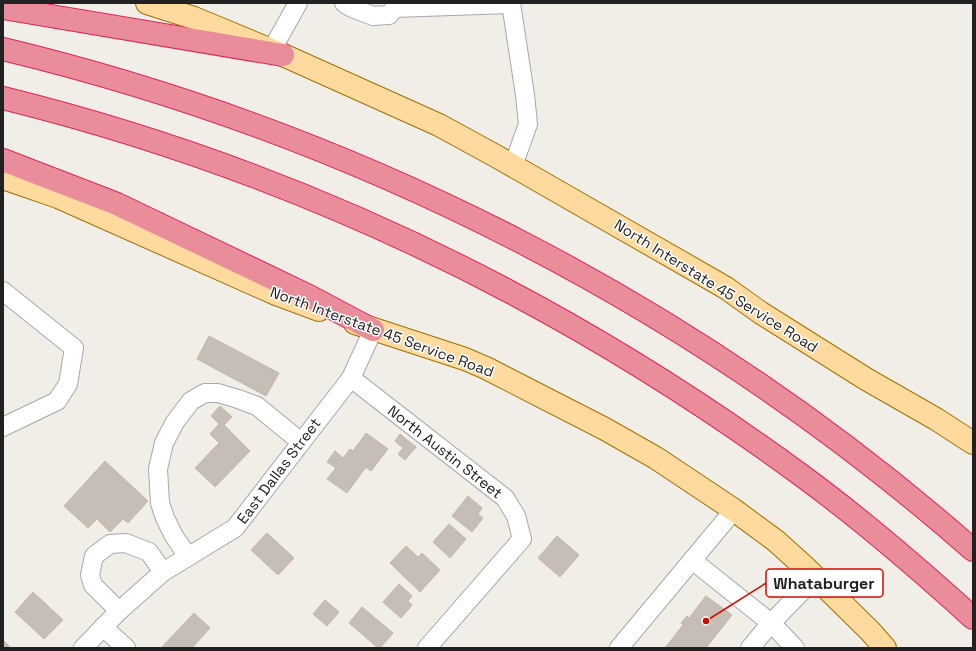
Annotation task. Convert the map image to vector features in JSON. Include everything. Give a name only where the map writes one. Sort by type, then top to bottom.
[{"type":"highway","points":[[3,8],[275,53]]},
{"type":"highway","points":[[3,49],[61,64],[211,109],[341,158],[412,189],[519,241],[634,305],[715,355],[766,389],[871,466],[973,550]]},
{"type":"highway","points":[[3,98],[140,136],[250,175],[314,200],[395,235],[520,296],[642,367],[752,440],[803,476],[878,535],[973,618]]},
{"type":"highway","points":[[3,160],[117,204],[274,279],[373,330]]},
{"type":"main road","name":"North Interstate 45 Service Road","points":[[159,5],[194,18],[439,125],[726,288],[761,313],[866,379],[936,419],[973,443]]},
{"type":"main road","name":"North Interstate 45 Service Road","points":[[3,178],[58,197],[276,294],[373,330],[465,359],[486,368],[605,429],[656,458],[734,510],[776,542],[816,577],[885,648]]},
{"type":"street","points":[[275,53],[298,3]]},
{"type":"street","points":[[344,3],[373,16],[389,15],[396,5],[511,4],[528,124],[513,166]]},
{"type":"street","points":[[159,5],[162,35]]},
{"type":"street","points":[[3,291],[74,348],[68,384],[57,401],[3,427]]},
{"type":"street","name":"East Dallas Street","points":[[83,648],[102,627],[163,572],[235,528],[351,378],[373,330]]},
{"type":"street","name":"North Austin Street","points":[[351,378],[505,498],[516,516],[522,538],[427,648]]},
{"type":"street","points":[[188,557],[164,518],[160,503],[158,469],[164,443],[175,422],[191,401],[205,393],[218,392],[257,406],[301,442]]},
{"type":"street","points":[[619,648],[734,510]]},
{"type":"street","points":[[119,611],[93,585],[90,575],[94,556],[110,544],[126,543],[148,552],[163,572]]},
{"type":"street","points":[[692,560],[771,623],[795,648]]},
{"type":"street","points":[[750,648],[771,623],[816,577]]},
{"type":"street","points":[[102,627],[126,648]]},
{"type":"building","points":[[209,336],[279,373],[266,396],[197,359]]},
{"type":"building","points":[[220,406],[232,417],[224,425],[250,451],[215,487],[195,468],[219,443],[210,434],[219,424],[211,416]]},
{"type":"building","points":[[366,433],[388,449],[371,471],[366,467],[347,493],[327,479],[336,468],[327,462],[335,451],[343,458],[350,449],[353,451]]},
{"type":"building","points":[[400,434],[416,447],[405,460],[398,454],[403,448],[395,441]]},
{"type":"building","points":[[105,461],[148,501],[128,523],[123,519],[110,532],[97,519],[88,528],[64,506]]},
{"type":"building","points":[[468,496],[482,508],[478,514],[483,518],[472,532],[452,516]]},
{"type":"building","points":[[449,524],[466,539],[450,558],[433,542]]},
{"type":"building","points":[[267,533],[294,558],[278,575],[251,550]]},
{"type":"building","points":[[557,536],[579,555],[560,577],[538,558]]},
{"type":"building","points":[[406,546],[418,557],[422,553],[440,570],[420,592],[390,563]]},
{"type":"building","points":[[399,584],[412,596],[408,601],[412,605],[401,618],[383,602]]},
{"type":"building","points":[[33,592],[63,620],[44,639],[15,612]]},
{"type":"building","points":[[706,596],[732,615],[706,648],[665,648],[683,625],[681,623],[687,616],[689,618]]},
{"type":"building","points":[[325,600],[339,612],[327,626],[313,614]]},
{"type":"building","points":[[362,607],[393,633],[380,648],[378,648],[349,623]]},
{"type":"building","points":[[194,613],[210,628],[192,648],[163,648],[162,647]]},
{"type":"building","points":[[3,640],[11,648],[3,648]]},
{"type":"place","name":"Whataburger","points":[[706,621]]}]
